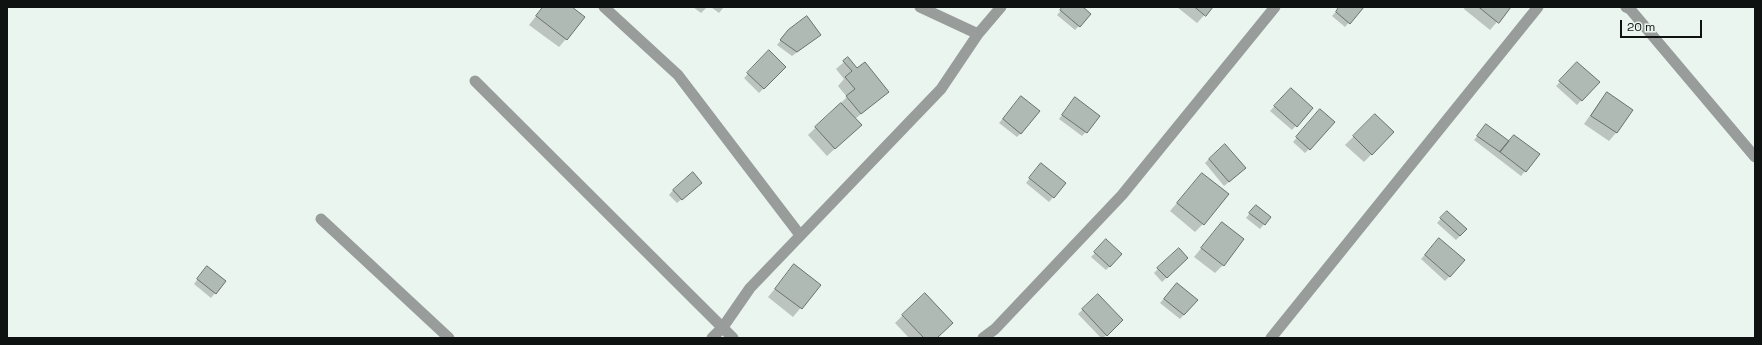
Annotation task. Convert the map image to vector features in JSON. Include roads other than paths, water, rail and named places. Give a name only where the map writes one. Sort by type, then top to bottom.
[{"type":"street","points":[[604,7],[678,75],[800,235]]},
{"type":"street","points":[[920,7],[978,34]]},
{"type":"street","points":[[712,338],[723,327],[750,288],[942,89],[978,34],[1001,7]]},
{"type":"street","points":[[983,338],[995,329],[1122,195],[1275,7]]},
{"type":"street","points":[[1271,338],[1538,7]]},
{"type":"street","points":[[1626,7],[1635,14],[1755,157]]},
{"type":"street","points":[[475,81],[733,338]]},
{"type":"street","points":[[321,219],[449,338]]}]
